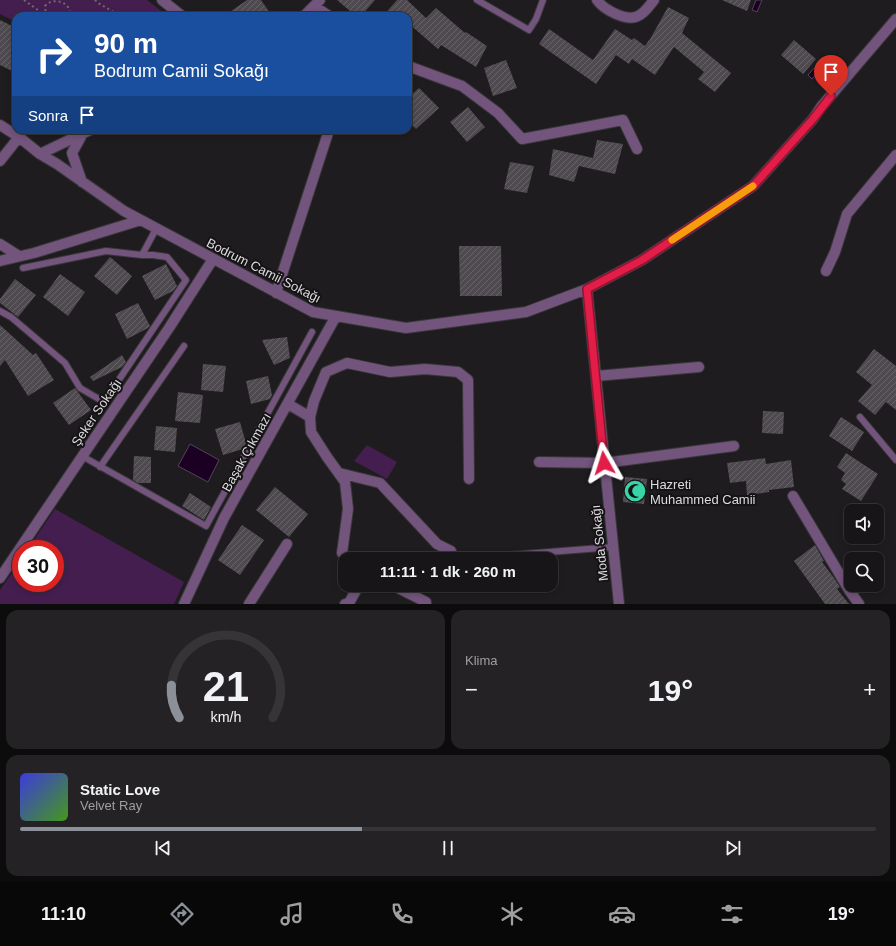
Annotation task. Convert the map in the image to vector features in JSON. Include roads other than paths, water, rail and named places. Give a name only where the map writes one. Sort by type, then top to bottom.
[{"type":"street","points":[[162,0],[177,12]]},
{"type":"street","points":[[597,0],[608,10],[628,18],[639,16],[654,0]]},
{"type":"street","points":[[308,12],[317,3],[325,12]]},
{"type":"street","name":"Bodrum Camii Sokağı","points":[[14,134],[40,154],[124,211],[313,312],[406,328],[526,312],[587,289],[642,260],[753,186],[813,119],[896,19]]},
{"type":"street","points":[[412,67],[462,86],[498,113],[522,139],[623,120],[637,149]]},
{"type":"street","name":"Bodrum Camii Sokağı","points":[[0,125],[12,133]]},
{"type":"street","points":[[40,154],[83,134]]},
{"type":"street","points":[[82,182],[72,153],[86,134]]},
{"type":"street","points":[[276,293],[328,134]]},
{"type":"street","points":[[0,161],[19,137]]},
{"type":"street","points":[[826,271],[835,252],[847,214],[896,155]]},
{"type":"street","points":[[0,261],[34,253],[141,220]]},
{"type":"street","points":[[0,244],[19,256]]},
{"type":"street","name":"Şeker Sokağı","points":[[0,578],[169,328],[213,259]]},
{"type":"street","name":"Moda Sokağı","points":[[587,289],[619,604]]},
{"type":"street","name":"Başak Çıkmazı","points":[[184,604],[224,518],[336,316]]},
{"type":"street","points":[[342,552],[348,509],[345,482],[311,432],[310,417],[314,401],[326,372],[347,363],[390,372],[425,369],[458,372],[468,380],[469,479]]},
{"type":"street","points":[[596,376],[699,367]]},
{"type":"street","points":[[288,404],[310,417]]},
{"type":"street","points":[[539,462],[604,463],[734,446]]},
{"type":"street","points":[[339,473],[380,483],[437,544],[451,551]]},
{"type":"street","points":[[793,496],[849,590],[859,604]]},
{"type":"street","points":[[249,604],[287,544]]},
{"type":"street","points":[[345,604],[348,603],[355,592]]},
{"type":"street","points":[[406,592],[426,602],[426,604]]},
{"type":"lane","points":[[477,0],[529,30],[536,19],[543,0]]},
{"type":"lane","points":[[142,255],[156,229]]},
{"type":"lane","points":[[0,311],[11,317],[65,363],[80,388],[104,402],[186,280],[167,257],[106,251],[23,268]]},
{"type":"lane","points":[[82,456],[206,526],[312,332]]},
{"type":"lane","points":[[100,467],[184,346]]},
{"type":"lane","points":[[860,417],[896,460]]},
{"type":"lane","points":[[550,552],[613,547]]},
{"type":"place","name":"Hazreti Muhammed Camii","points":[[635,491]]}]
